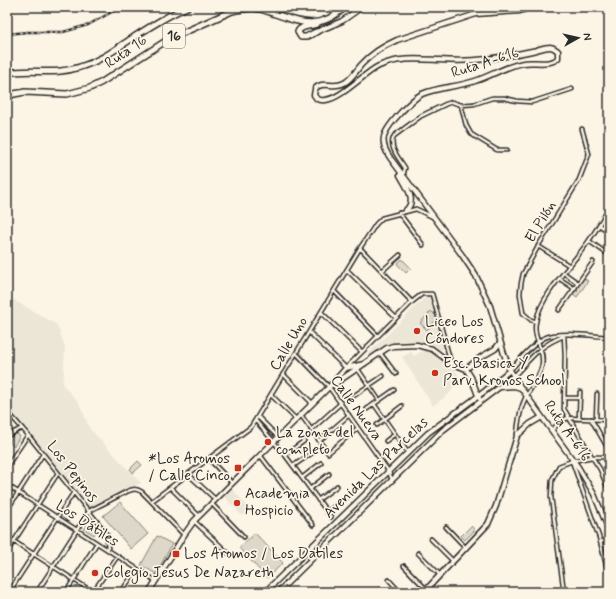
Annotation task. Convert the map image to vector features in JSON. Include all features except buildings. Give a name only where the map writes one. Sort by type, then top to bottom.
[{"type":"highway","name":"Ruta 16","points":[[7,73],[21,71],[61,72],[87,65],[105,56],[152,25],[187,7]]},
{"type":"highway","name":"Ruta 16","points":[[7,97],[25,92],[67,94],[90,88],[102,82],[169,39],[223,15],[239,10],[248,8],[260,10],[291,20],[308,23],[329,18],[345,7]]},
{"type":"highway","points":[[316,32],[303,38],[298,32],[301,28],[320,23],[329,18]]},
{"type":"main road","points":[[316,32],[342,21],[362,7]]},
{"type":"main road","name":"Ruta A-616","points":[[531,7],[520,11],[476,14],[402,38],[373,54],[344,83],[338,85],[321,85],[316,88],[314,93],[316,98],[321,100],[327,99],[348,90],[365,74],[387,62],[400,60],[478,60],[549,47],[558,51],[558,58],[553,62],[532,62],[519,64],[471,83],[429,91],[415,98],[386,130],[384,144],[389,156],[402,177],[462,255],[483,290],[490,306],[500,343],[510,370],[594,494],[609,530]]},
{"type":"main road","points":[[402,177],[411,200],[410,206],[405,211]]},
{"type":"main road","points":[[466,369],[481,357],[492,351],[500,343]]},
{"type":"main road","points":[[149,592],[194,521],[329,387],[346,368],[364,364],[380,352],[393,346],[423,346],[432,349],[451,363],[466,369],[471,376],[481,401]]},
{"type":"main road","points":[[329,387],[356,367]]},
{"type":"main road","name":"Avenida Las Parcelas","points":[[265,592],[434,428],[478,396],[510,370]]},
{"type":"main road","name":"Avenida Las Parcelas","points":[[278,592],[443,430],[514,376]]},
{"type":"main road","points":[[500,387],[507,386],[521,388]]},
{"type":"main road","points":[[425,591],[489,522],[496,506],[517,436],[530,424],[542,417]]},
{"type":"street","points":[[402,177],[405,168],[392,147],[391,142],[394,136],[420,116],[452,102],[461,105],[479,103],[496,98],[504,98],[532,102],[572,89]]},
{"type":"street","points":[[461,105],[466,125],[471,134],[497,150],[507,150]]},
{"type":"street","name":"El Pilón","points":[[536,322],[522,313],[520,284],[523,274],[538,246],[579,180],[589,154],[582,129]]},
{"type":"street","points":[[517,436],[521,411],[527,395],[541,370],[543,358],[535,333],[536,322],[542,303],[589,241],[608,214],[609,208]]},
{"type":"street","name":"Calle Uno","points":[[152,501],[248,431],[256,421],[360,248],[376,224],[382,218],[399,212],[416,209],[421,210],[435,219]]},
{"type":"street","points":[[399,212],[423,245]]},
{"type":"street","points":[[599,225],[609,232]]},
{"type":"street","points":[[589,241],[609,255]]},
{"type":"street","points":[[538,246],[570,266]]},
{"type":"street","points":[[360,248],[412,302]]},
{"type":"street","points":[[382,271],[400,255]]},
{"type":"street","points":[[560,310],[593,262]]},
{"type":"street","points":[[347,270],[396,318]]},
{"type":"street","points":[[564,273],[579,283]]},
{"type":"street","points":[[560,279],[575,289]]},
{"type":"street","points":[[334,291],[378,336]]},
{"type":"street","points":[[309,332],[346,368],[412,302],[422,294],[432,294],[451,363]]},
{"type":"street","points":[[321,312],[362,352]]},
{"type":"street","points":[[514,376],[541,348],[550,342],[568,335]]},
{"type":"street","points":[[510,370],[538,342],[549,336],[568,335],[609,337]]},
{"type":"street","points":[[564,336],[564,409],[568,418]]},
{"type":"street","points":[[380,352],[396,374]]},
{"type":"street","name":"Calle Nueva","points":[[297,354],[329,387],[389,472],[392,480]]},
{"type":"street","points":[[356,367],[379,400]]},
{"type":"street","points":[[283,374],[312,403]]},
{"type":"street","points":[[352,397],[383,376]]},
{"type":"street","points":[[367,409],[394,390]]},
{"type":"street","points":[[579,418],[580,392]]},
{"type":"street","points":[[596,419],[597,394]]},
{"type":"street","points":[[271,395],[296,419]]},
{"type":"street","points":[[564,398],[579,398]]},
{"type":"street","points":[[311,430],[340,403]]},
{"type":"street","points":[[374,404],[408,452]]},
{"type":"street","points":[[377,425],[384,418],[402,406]]},
{"type":"street","name":"Los Pepinos","points":[[7,411],[74,492],[107,535],[108,551]]},
{"type":"street","points":[[301,414],[328,453],[358,428]]},
{"type":"street","points":[[319,441],[349,415]]},
{"type":"street","points":[[258,416],[278,436]]},
{"type":"street","points":[[552,430],[568,418],[609,420]]},
{"type":"street","name":"Ruta A-616","points":[[568,418],[600,469],[607,482],[609,491]]},
{"type":"street","points":[[591,419],[609,450]]},
{"type":"street","points":[[256,421],[285,455],[331,517]]},
{"type":"street","points":[[7,436],[22,428]]},
{"type":"street","points":[[386,441],[395,434]]},
{"type":"street","points":[[7,466],[28,435]]},
{"type":"street","points":[[285,455],[304,442]]},
{"type":"street","points":[[293,466],[312,452]]},
{"type":"street","points":[[7,510],[43,454]]},
{"type":"street","points":[[260,454],[313,525]]},
{"type":"street","points":[[564,592],[551,497],[552,480],[559,466],[572,460],[592,456],[609,458]]},
{"type":"street","points":[[209,459],[232,482]]},
{"type":"street","points":[[572,460],[600,542],[609,576]]},
{"type":"street","points":[[302,478],[320,463]]},
{"type":"street","points":[[7,552],[58,473]]},
{"type":"street","points":[[189,474],[215,499]]},
{"type":"street","points":[[310,489],[329,474]]},
{"type":"street","name":"Los Dátiles","points":[[7,485],[156,581]]},
{"type":"street","points":[[318,500],[337,486]]},
{"type":"street","points":[[170,488],[199,516]]},
{"type":"street","points":[[37,592],[89,511],[134,489],[138,489],[152,501],[184,535]]},
{"type":"street","points":[[9,592],[74,492]]},
{"type":"street","points":[[327,512],[348,496]]},
{"type":"street","points":[[211,503],[244,537]]},
{"type":"street","points":[[194,521],[228,552]]},
{"type":"street","points":[[446,527],[466,548]]},
{"type":"street","points":[[7,536],[93,592],[117,556]]},
{"type":"street","points":[[431,539],[453,561]]},
{"type":"street","points":[[600,542],[609,539]]},
{"type":"street","points":[[66,592],[97,543]]},
{"type":"street","points":[[418,553],[440,575]]},
{"type":"street","points":[[404,566],[425,591]]},
{"type":"street","points":[[121,592],[137,569]]},
{"type":"street","points":[[389,580],[399,592]]},
{"type":"shaded area","points":[[402,259],[411,268],[406,273],[397,264]]},
{"type":"shaded area","points":[[584,278],[588,281],[577,297],[573,294]]},
{"type":"shaded area","points":[[7,296],[57,325],[65,347],[63,385],[79,403],[90,429],[141,483],[90,509],[7,408]]},
{"type":"shaded area","name":"Liceo Los Cóndores","points":[[431,296],[433,298],[446,345],[439,353],[428,346],[417,344],[386,347],[370,357],[367,355],[424,298]]},
{"type":"shaded area","points":[[431,311],[438,318],[427,330],[420,323]]},
{"type":"shaded area","name":"Esc. Basica Y Parv. Kronos School","points":[[425,349],[453,367],[461,379],[457,382],[450,393],[433,406],[402,357],[411,352],[414,356]]},
{"type":"shaded area","points":[[15,433],[20,436],[14,446],[9,442]]},
{"type":"shaded area","points":[[138,461],[142,465],[133,473],[130,469]]},
{"type":"shaded area","name":"Academia Hospicio","points":[[232,489],[250,509],[242,516],[224,496]]},
{"type":"shaded area","points":[[120,502],[148,534],[131,549],[103,516]]},
{"type":"shaded area","points":[[88,524],[97,530],[94,535],[84,529]]},
{"type":"shaded area","points":[[471,526],[475,530],[465,540],[461,536]]},
{"type":"shaded area","points":[[255,533],[283,563],[267,578],[239,548]]},
{"type":"shaded area","points":[[157,536],[172,544],[156,574],[141,565]]},
{"type":"railway","points":[[7,34],[27,32],[63,32],[88,25],[121,7]]},
{"type":"place","name":"Liceo Los Cóndores","points":[[417,331]]},
{"type":"place","name":"Esc. Basica Y Parv. Kronos School","points":[[435,373]]},
{"type":"place","name":"La zona del completo","points":[[268,442]]},
{"type":"place","name":"*Los Aromos / Calle Cinco","points":[[238,468]]},
{"type":"place","name":"Academia Hospicio","points":[[237,503]]},
{"type":"place","name":"Los Aromos / Los Datiles","points":[[176,554]]},
{"type":"place","name":"Colegio Jesus De Nazareth","points":[[95,573]]}]
